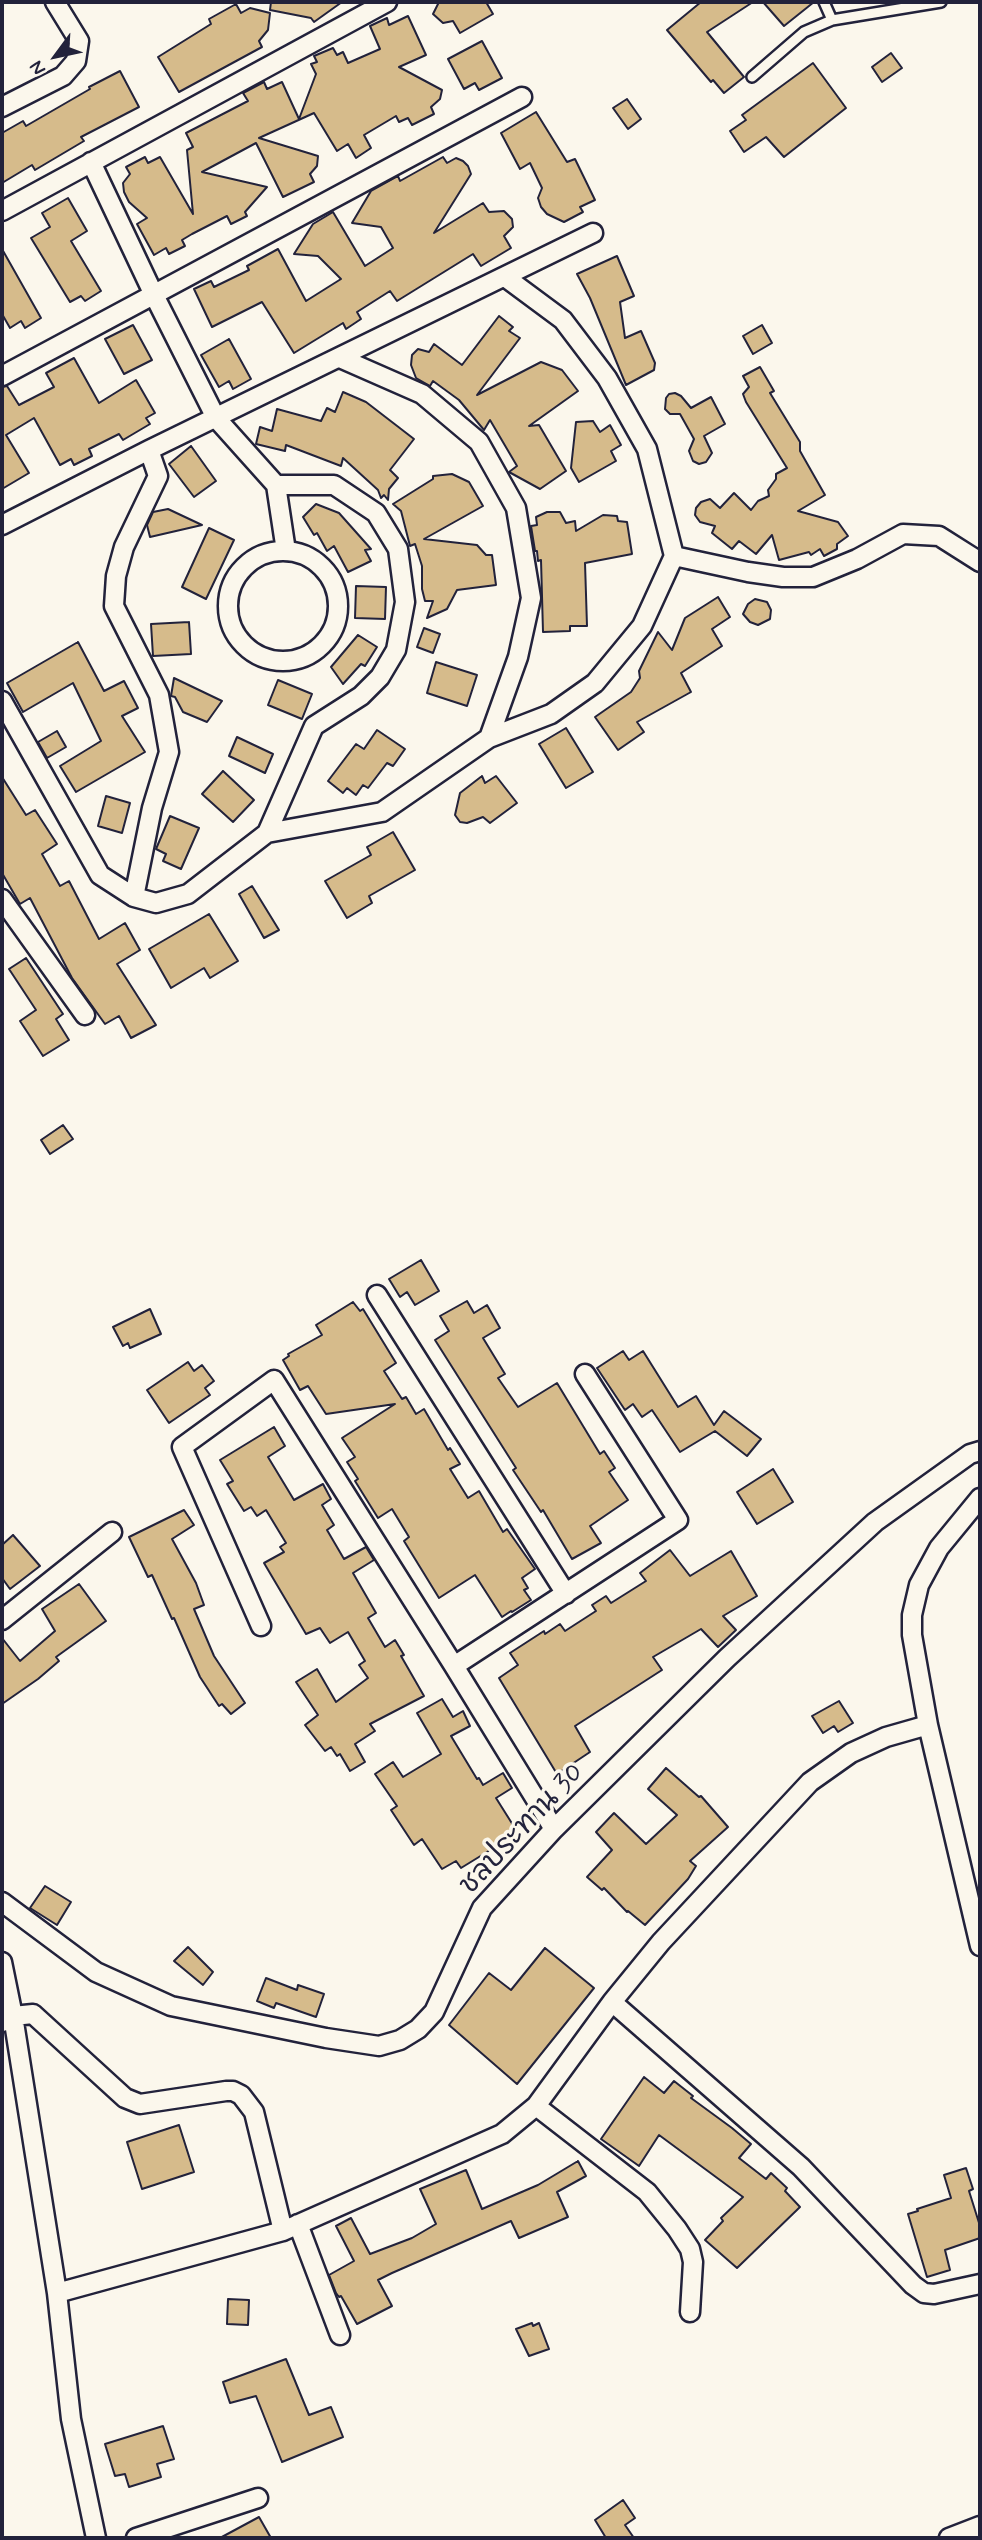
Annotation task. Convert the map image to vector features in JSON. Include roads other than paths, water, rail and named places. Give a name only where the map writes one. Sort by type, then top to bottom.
[{"type":"street","points":[[2,107],[63,76],[76,61],[79,41],[55,2]]},
{"type":"street","points":[[2,211],[387,2]]},
{"type":"street","points":[[2,376],[522,97]]},
{"type":"street","points":[[91,162],[216,418],[276,485],[286,551]]},
{"type":"street","points":[[2,525],[149,450],[593,233]]},
{"type":"street","points":[[2,701],[100,875],[134,897],[156,903],[188,894],[267,833],[382,812],[489,738],[551,715],[596,682],[642,626],[674,556],[647,449],[607,378],[563,320],[505,276]]},
{"type":"street","points":[[340,358],[422,394],[480,442],[516,508],[530,598],[518,657],[489,738]]},
{"type":"street","points":[[134,897],[152,807],[169,752],[159,695],[114,606],[116,576],[124,547],[158,475],[149,450]]},
{"type":"street","points":[[267,833],[314,726],[361,695],[380,677],[396,650],[405,602],[398,549],[376,513],[334,485],[276,485]]},
{"type":"street","points":[[674,556],[748,572],[813,578],[903,534],[939,536],[980,562]]},
{"type":"street","points":[[286,551],[307,556],[323,567],[334,583],[339,606],[335,625],[313,653],[296,660],[282,661],[263,657],[247,648],[235,633],[228,601],[233,582],[244,566],[267,553],[286,551]]},
{"type":"street","points":[[2,899],[85,1015]]},
{"type":"street","points":[[377,1295],[566,1594]]},
{"type":"street","points":[[454,1666],[678,1520],[585,1374]]},
{"type":"street","points":[[261,1626],[182,1447],[274,1380],[554,1829]]},
{"type":"street","name":"ชลประทาน 30","points":[[2,1902],[96,1972],[171,2006],[326,2038],[379,2046],[400,2040],[418,2029],[434,2012],[482,1908],[554,1829],[727,1658],[875,1522],[970,1454],[980,1451]]},
{"type":"street","points":[[980,1498],[939,1548],[919,1585],[912,1615],[912,1635],[928,1725],[980,1946]]},
{"type":"street","points":[[2,1620],[112,1532]]},
{"type":"street","points":[[57,2293],[291,2228],[502,2134],[536,2106],[612,2002],[661,1942],[810,1782],[851,1753],[886,1737],[928,1725]]},
{"type":"street","points":[[2,1962],[8,2019],[57,2293],[71,2419],[96,2538]]},
{"type":"street","points":[[612,2002],[801,2167],[913,2286],[924,2293],[934,2294],[980,2284]]},
{"type":"street","points":[[8,2019],[33,2014],[125,2098],[134,2102],[150,2105],[226,2091],[240,2095],[254,2112],[291,2228],[340,2335]]},
{"type":"street","points":[[536,2106],[646,2192],[677,2229],[690,2249],[693,2262],[690,2312]]},
{"type":"street","points":[[136,2538],[257,2498]]},
{"type":"street","points":[[949,2538],[980,2526]]},
{"type":"lane","points":[[824,2],[832,20]]},
{"type":"lane","points":[[752,78],[804,32],[832,20],[941,2]]}]
